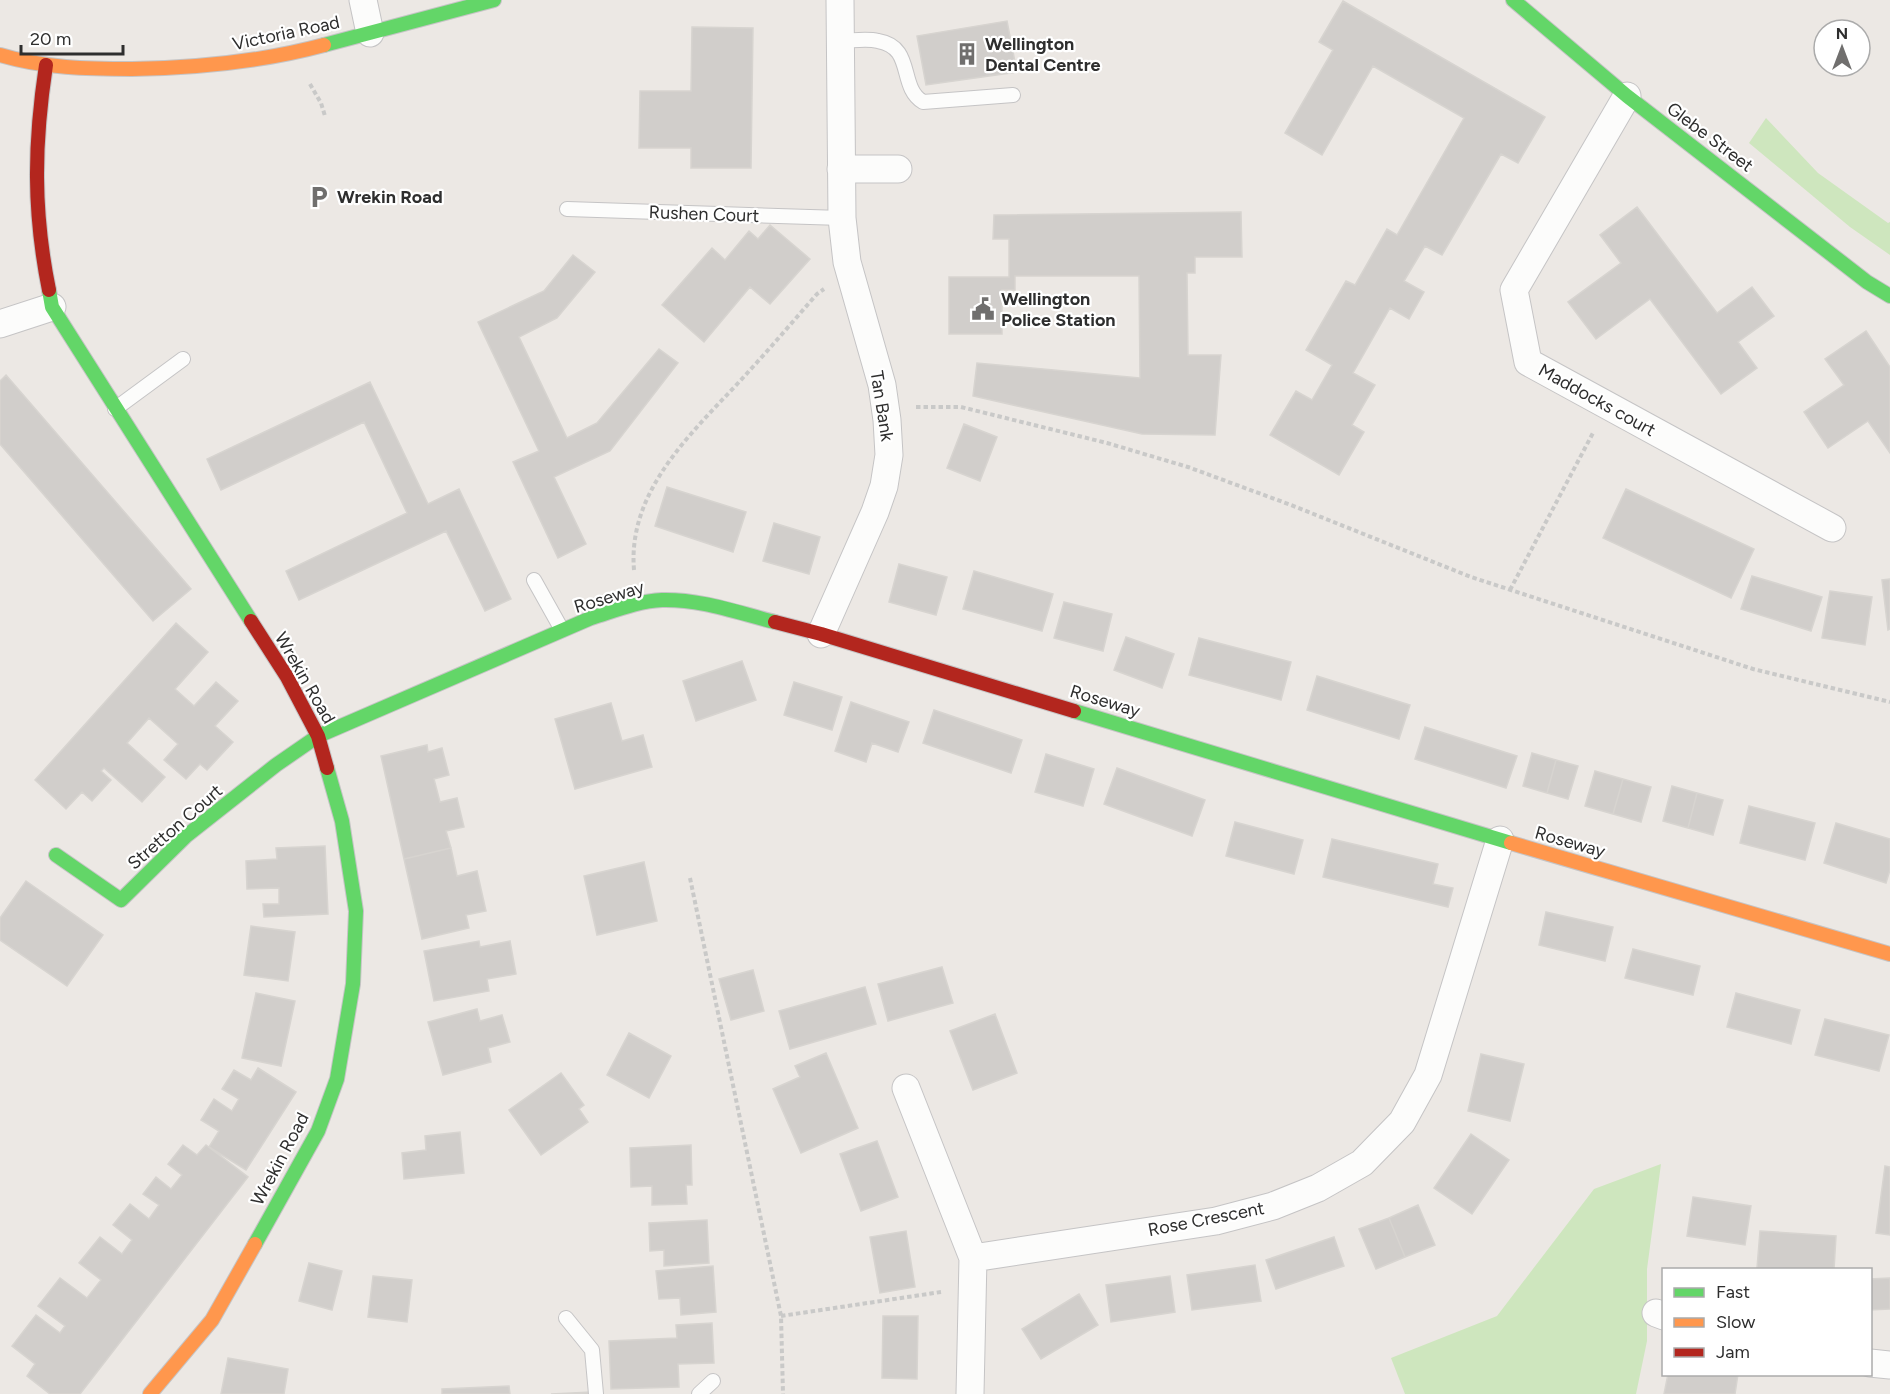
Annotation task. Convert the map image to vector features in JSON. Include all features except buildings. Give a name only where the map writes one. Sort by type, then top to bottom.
[{"type":"street","points":[[363,0],[370,33]]},
{"type":"street","name":"Victoria Road","points":[[46,65],[87,69],[191,68],[292,54],[494,0]]},
{"type":"street","name":"Glebe Street","points":[[1513,0],[1627,96],[1867,282],[1890,296]]},
{"type":"street","name":"Tan Bank","points":[[821,634],[884,486],[889,455],[886,406],[882,384],[849,270],[842,219],[840,19]]},
{"type":"street","points":[[0,55],[46,65]]},
{"type":"street","name":"Wrekin Road","points":[[46,65],[39,113],[36,185],[40,246],[52,307],[287,677],[318,736],[342,821],[356,911],[353,984],[337,1079],[318,1131],[212,1320],[150,1394]]},
{"type":"street","name":"Maddocks court","points":[[1627,96],[1514,290],[1528,362],[1832,528]]},
{"type":"street","points":[[841,169],[898,169]]},
{"type":"street","points":[[0,324],[52,307]]},
{"type":"street","name":"Roseway","points":[[318,736],[591,618],[637,604],[661,600],[696,602],[821,634],[1500,840],[1890,954]]},
{"type":"street","name":"Stretton Court","points":[[56,855],[120,900],[186,836],[276,765],[318,736]]},
{"type":"street","name":"Rose Crescent","points":[[974,1258],[1216,1221],[1273,1206],[1318,1188],[1362,1163],[1402,1122],[1428,1075],[1500,840]]},
{"type":"street","points":[[906,1088],[974,1258],[970,1394]]},
{"type":"street","points":[[1872,1363],[1890,1365]]},
{"type":"lane","points":[[840,19],[879,41],[895,47],[902,58],[913,95],[923,102],[1013,95]]},
{"type":"lane","name":"Rushen Court","points":[[567,209],[842,219]]},
{"type":"lane","points":[[115,409],[183,358]]},
{"type":"lane","points":[[534,580],[563,632]]},
{"type":"lane","points":[[566,1318],[592,1350],[596,1394]]},
{"type":"lane","points":[[699,1394],[713,1381]]},
{"type":"path","points":[[637,604],[632,552],[640,517],[655,480],[709,413],[749,372],[817,294],[849,270]]},
{"type":"path","points":[[1510,590],[1608,405]]},
{"type":"path","points":[[886,406],[961,406],[1107,443],[1198,471],[1510,590],[1753,669],[1890,702]]},
{"type":"path","points":[[690,878],[781,1316],[783,1394]]},
{"type":"path","points":[[781,1316],[950,1290]]},
{"type":"green space","points":[[1766,118],[1818,173],[1888,223],[1890,222],[1890,255],[1850,227],[1749,143]]},
{"type":"green space","points":[[1661,1164],[1647,1269],[1647,1341],[1636,1394],[1405,1394],[1391,1358],[1497,1316],[1594,1189]]},
{"type":"traffic: fast","points":[[324,45],[494,0]]},
{"type":"traffic: fast","points":[[1513,0],[1627,96],[1867,282],[1890,296]]},
{"type":"traffic: fast","points":[[49,290],[52,307],[251,621]]},
{"type":"traffic: fast","points":[[56,855],[121,900],[186,836],[276,765],[318,736],[591,618],[644,602],[677,600],[719,607],[775,622]]},
{"type":"traffic: fast","points":[[1074,711],[1511,843]]},
{"type":"traffic: fast","points":[[255,1244],[318,1131],[337,1079],[353,984],[356,911],[342,821],[327,768]]},
{"type":"traffic: slow","points":[[0,55],[33,63],[66,67],[156,68],[253,60],[324,45]]},
{"type":"traffic: slow","points":[[1511,843],[1890,954]]},
{"type":"traffic: slow","points":[[150,1394],[212,1320],[255,1244]]},
{"type":"traffic: jam","points":[[46,65],[39,122],[37,178],[40,233],[49,290]]},
{"type":"traffic: jam","points":[[251,621],[287,677],[318,736],[327,768]]},
{"type":"traffic: jam","points":[[775,622],[1074,711]]},
{"type":"place","name":"Wellington Dental Centre","points":[[967,54]]},
{"type":"place","name":"Wrekin Road","points":[[319,197]]},
{"type":"place","name":"Wellington Police Station","points":[[983,309]]}]
